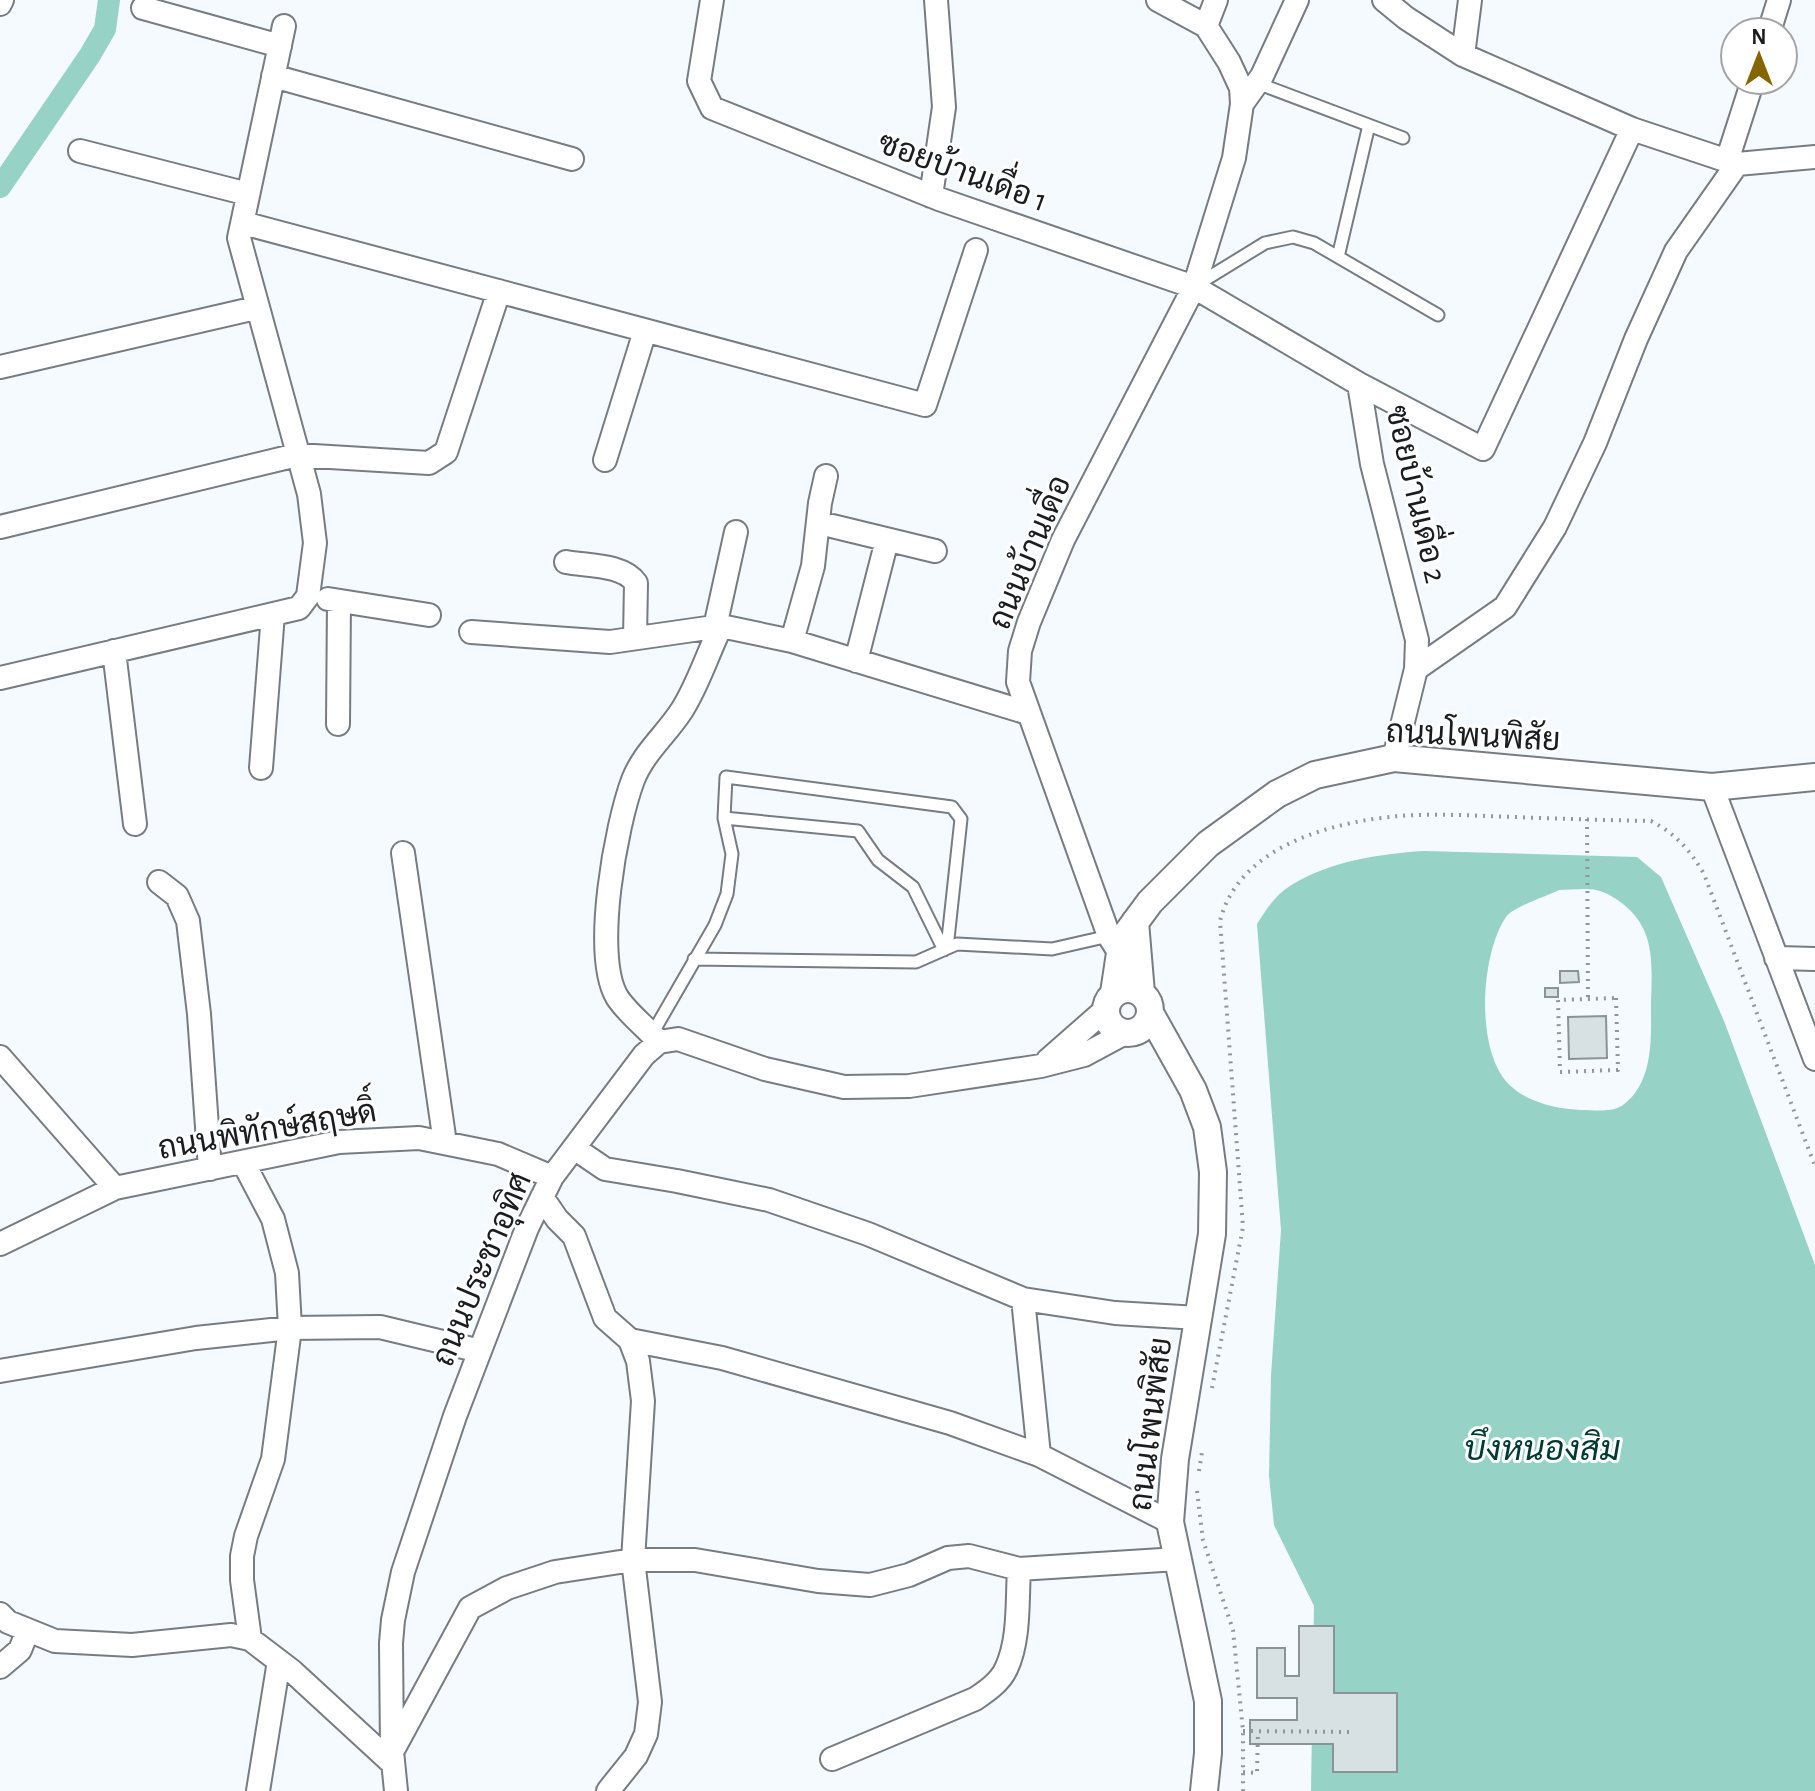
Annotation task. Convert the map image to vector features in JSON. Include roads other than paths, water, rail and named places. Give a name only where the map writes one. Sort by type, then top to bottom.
[{"type":"street","name":"ซอยบ้านเดื่อ 1","points":[[712,0],[699,81],[712,108],[931,196],[1194,287]]},
{"type":"street","points":[[931,196],[944,107],[936,0]]},
{"type":"street","points":[[1158,0],[1206,26],[1229,62],[1241,88],[1242,104]]},
{"type":"street","points":[[1206,26],[1216,0]]},
{"type":"street","points":[[1242,104],[1279,44],[1297,0]]},
{"type":"street","points":[[1384,0],[1463,55],[1632,129],[1732,162],[1815,157]]},
{"type":"street","points":[[1463,55],[1470,0]]},
{"type":"street","points":[[0,678],[299,608],[308,596],[315,543],[309,494],[239,238],[282,36],[143,8]]},
{"type":"street","points":[[273,76],[572,159]]},
{"type":"street","points":[[1416,669],[1505,607],[1561,513],[1595,443],[1636,339],[1676,251],[1732,162],[1749,96]]},
{"type":"street","name":"ถนนบ้านเดื่อ","points":[[1144,994],[1114,945],[1028,713],[1018,682],[1020,651],[1063,540],[1194,287],[1234,158],[1242,104]]},
{"type":"street","points":[[1359,384],[1483,449],[1632,129]]},
{"type":"street","points":[[80,151],[248,194]]},
{"type":"street","points":[[243,223],[925,405],[976,250]]},
{"type":"street","name":"ซอยบ้านเดื่อ 2","points":[[1194,287],[1359,384],[1372,464],[1415,623],[1416,669],[1394,758]]},
{"type":"street","points":[[0,527],[297,455],[429,463],[446,452],[499,291]]},
{"type":"street","points":[[0,367],[256,308]]},
{"type":"street","points":[[605,460],[645,331]]},
{"type":"street","points":[[792,641],[813,566],[826,476]]},
{"type":"street","points":[[832,526],[935,551]]},
{"type":"street","points":[[736,532],[718,626],[682,710],[645,754],[632,781],[618,840],[605,925],[610,978],[618,998],[655,1038],[678,1039],[765,1069],[844,1087],[909,1086],[1041,1066],[1084,1055],[1144,1027],[1144,994],[1135,922]]},
{"type":"street","points":[[856,661],[887,540]]},
{"type":"street","points":[[566,562],[618,571],[633,579],[636,583],[635,638]]},
{"type":"street","points":[[308,596],[429,615]]},
{"type":"street","points":[[338,724],[339,601]]},
{"type":"street","points":[[261,768],[273,614]]},
{"type":"street","points":[[471,632],[610,642],[718,626],[792,641],[1028,713]]},
{"type":"street","points":[[114,651],[135,824]]},
{"type":"street","name":"ถนนโพนพิสัย","points":[[1110,1001],[1114,945],[1122,940],[1150,902],[1208,844],[1277,794],[1315,775],[1394,758],[1712,787],[1815,777]]},
{"type":"street","points":[[1712,787],[1815,1059]]},
{"type":"street","points":[[403,853],[445,1143]]},
{"type":"street","points":[[159,882],[177,896],[188,921],[199,1014],[210,1169]]},
{"type":"street","points":[[1776,958],[1815,959]]},
{"type":"street","points":[[1041,1066],[1127,988],[1144,994]]},
{"type":"street","name":"ถนนโพนพิสัย","points":[[1144,994],[1182,1068],[1207,1127],[1213,1172],[1212,1234],[1175,1459],[1170,1522],[1208,1701],[1204,1791]]},
{"type":"street","points":[[1110,1001],[1109,1023],[1119,1032],[1129,1033],[1182,1068]]},
{"type":"street","name":"ถนนประชาอุทิศ","points":[[396,1791],[392,1757],[391,1643],[403,1572],[455,1416],[527,1228],[547,1187],[655,1038]]},
{"type":"street","points":[[0,1057],[115,1188]]},
{"type":"street","name":"ถนนพิทักษ์สฤษดิ์","points":[[0,1244],[115,1188],[339,1142],[419,1138],[498,1154],[547,1187]]},
{"type":"street","points":[[574,1148],[605,1169],[769,1200],[868,1234],[1023,1299],[1115,1313],[1198,1318]]},
{"type":"street","points":[[243,1162],[273,1219],[287,1273],[290,1328],[273,1459],[242,1556],[250,1639]]},
{"type":"street","points":[[547,1187],[557,1219],[574,1236],[605,1318],[630,1340],[638,1361],[643,1401],[633,1560],[650,1702],[646,1734],[636,1756],[608,1791]]},
{"type":"street","points":[[1023,1299],[1039,1455]]},
{"type":"street","points":[[0,1371],[196,1338],[290,1328],[380,1327],[480,1351]]},
{"type":"street","points":[[630,1340],[722,1358],[950,1423],[1039,1455],[1170,1522]]},
{"type":"street","points":[[0,1614],[8,1622],[55,1641],[132,1645],[231,1635],[250,1639],[392,1757],[470,1608],[507,1588],[555,1572],[633,1560],[695,1560],[818,1581],[870,1585],[909,1575],[948,1558],[969,1556],[1019,1569],[1178,1559]]},
{"type":"street","points":[[832,1759],[975,1699],[993,1687],[1006,1670],[1012,1648],[1019,1569]]},
{"type":"street","points":[[0,1667],[20,1650],[28,1630]]},
{"type":"street","points":[[258,1791],[279,1661]]},
{"type":"lane","points":[[1257,83],[1403,138]]},
{"type":"lane","points":[[1338,257],[1369,125]]},
{"type":"lane","points":[[1194,287],[1265,243],[1293,237],[1314,243],[1438,315]]},
{"type":"lane","points":[[655,1038],[694,959],[715,925],[727,894],[732,854],[724,818],[726,777],[952,807],[961,819],[946,949]]},
{"type":"lane","points":[[724,818],[858,831],[878,860],[913,887],[946,949]]},
{"type":"lane","points":[[694,959],[916,962],[969,943],[1052,949],[1114,945]]},
{"type":"water","name":"บึงหนองสิม","points":[[1424,851],[1637,857],[1661,877],[1724,1021],[1815,1265],[1815,1791],[1311,1791],[1314,1606],[1274,1525],[1269,1476],[1271,1376],[1281,1230],[1257,924],[1280,894],[1321,870],[1355,860]],"holes":[[[1559,890],[1596,890],[1607,894],[1634,914],[1647,937],[1652,976],[1649,1059],[1633,1095],[1614,1109],[1563,1108],[1528,1098],[1513,1088],[1500,1073],[1492,1054],[1485,1005],[1491,955],[1497,934],[1510,913]]]},
{"type":"waterway","points":[[0,187],[90,55],[105,29],[109,0]]}]
